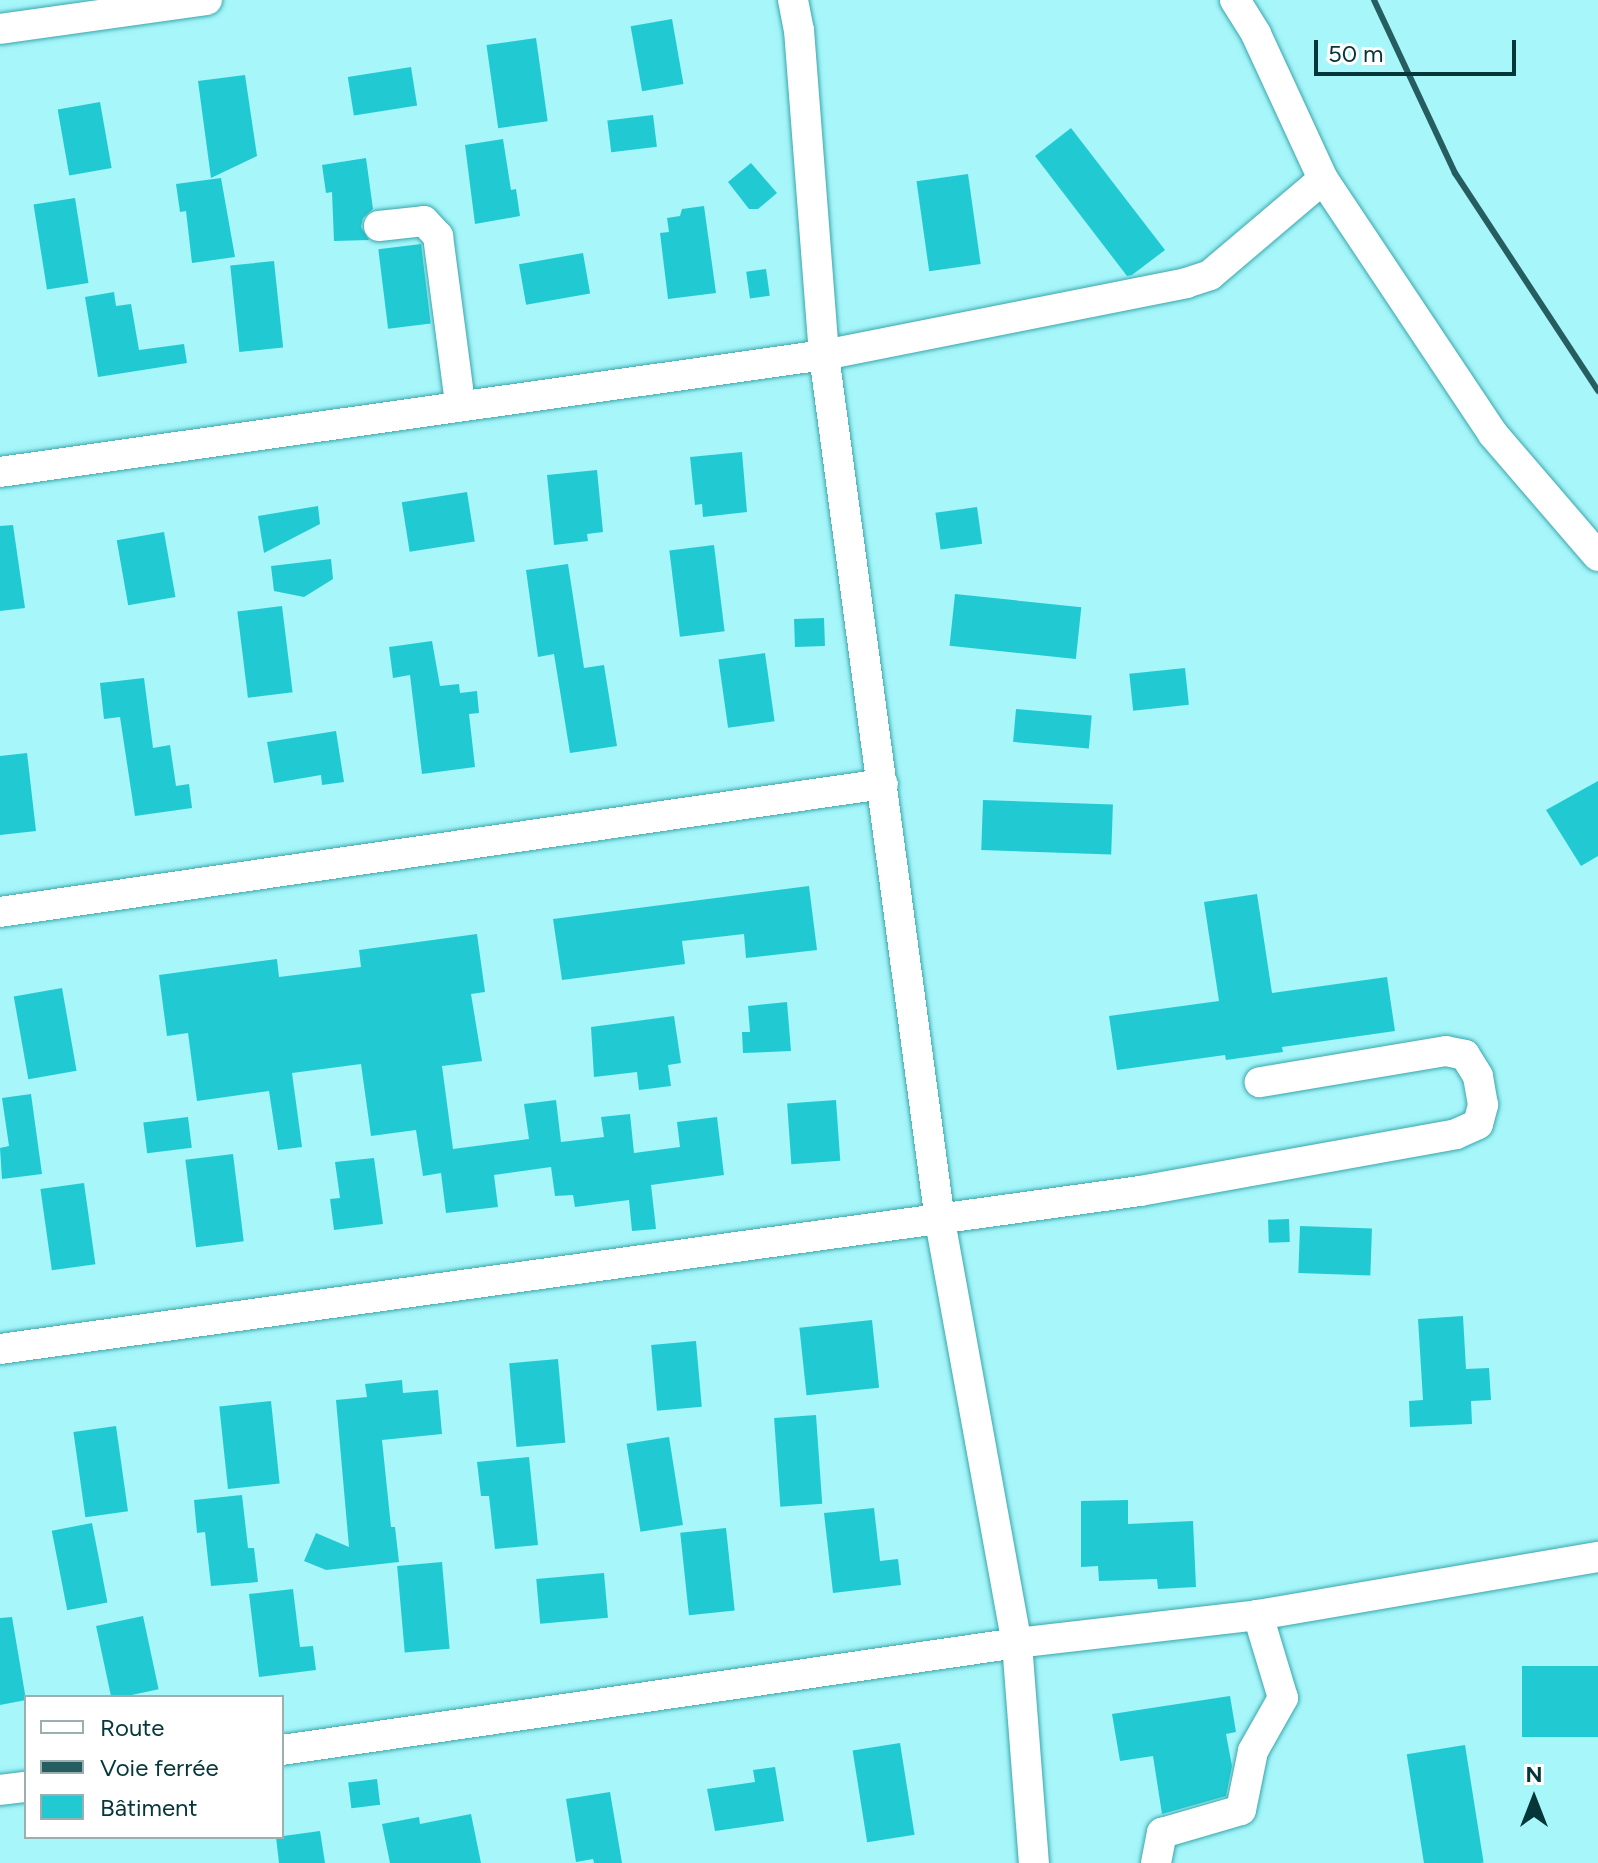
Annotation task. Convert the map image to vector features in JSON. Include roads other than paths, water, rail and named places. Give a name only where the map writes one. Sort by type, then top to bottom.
[{"type":"street","points":[[0,29],[207,0]]},
{"type":"street","points":[[793,0],[799,30],[824,355],[940,1221],[1017,1643],[1034,1863]]},
{"type":"street","points":[[1235,0],[1256,34],[1323,179],[1493,434],[1598,556]]},
{"type":"street","points":[[0,472],[460,404],[824,355],[1186,283],[1210,275],[1323,179]]},
{"type":"street","points":[[379,226],[424,221],[438,236],[460,404]]},
{"type":"street","points":[[0,912],[883,784]]},
{"type":"street","points":[[0,1349],[940,1221],[1420,1143],[1456,1134],[1478,1124],[1483,1105],[1478,1076],[1465,1055],[1446,1051],[1260,1082]]},
{"type":"street","points":[[284,1750],[1017,1643],[1258,1615],[1598,1557]]},
{"type":"street","points":[[1156,1863],[1162,1833],[1241,1810],[1253,1751],[1283,1698],[1258,1615]]},
{"type":"street","points":[[0,1790],[24,1787]]},
{"type":"railway","points":[[1374,0],[1455,173],[1598,391]]}]
